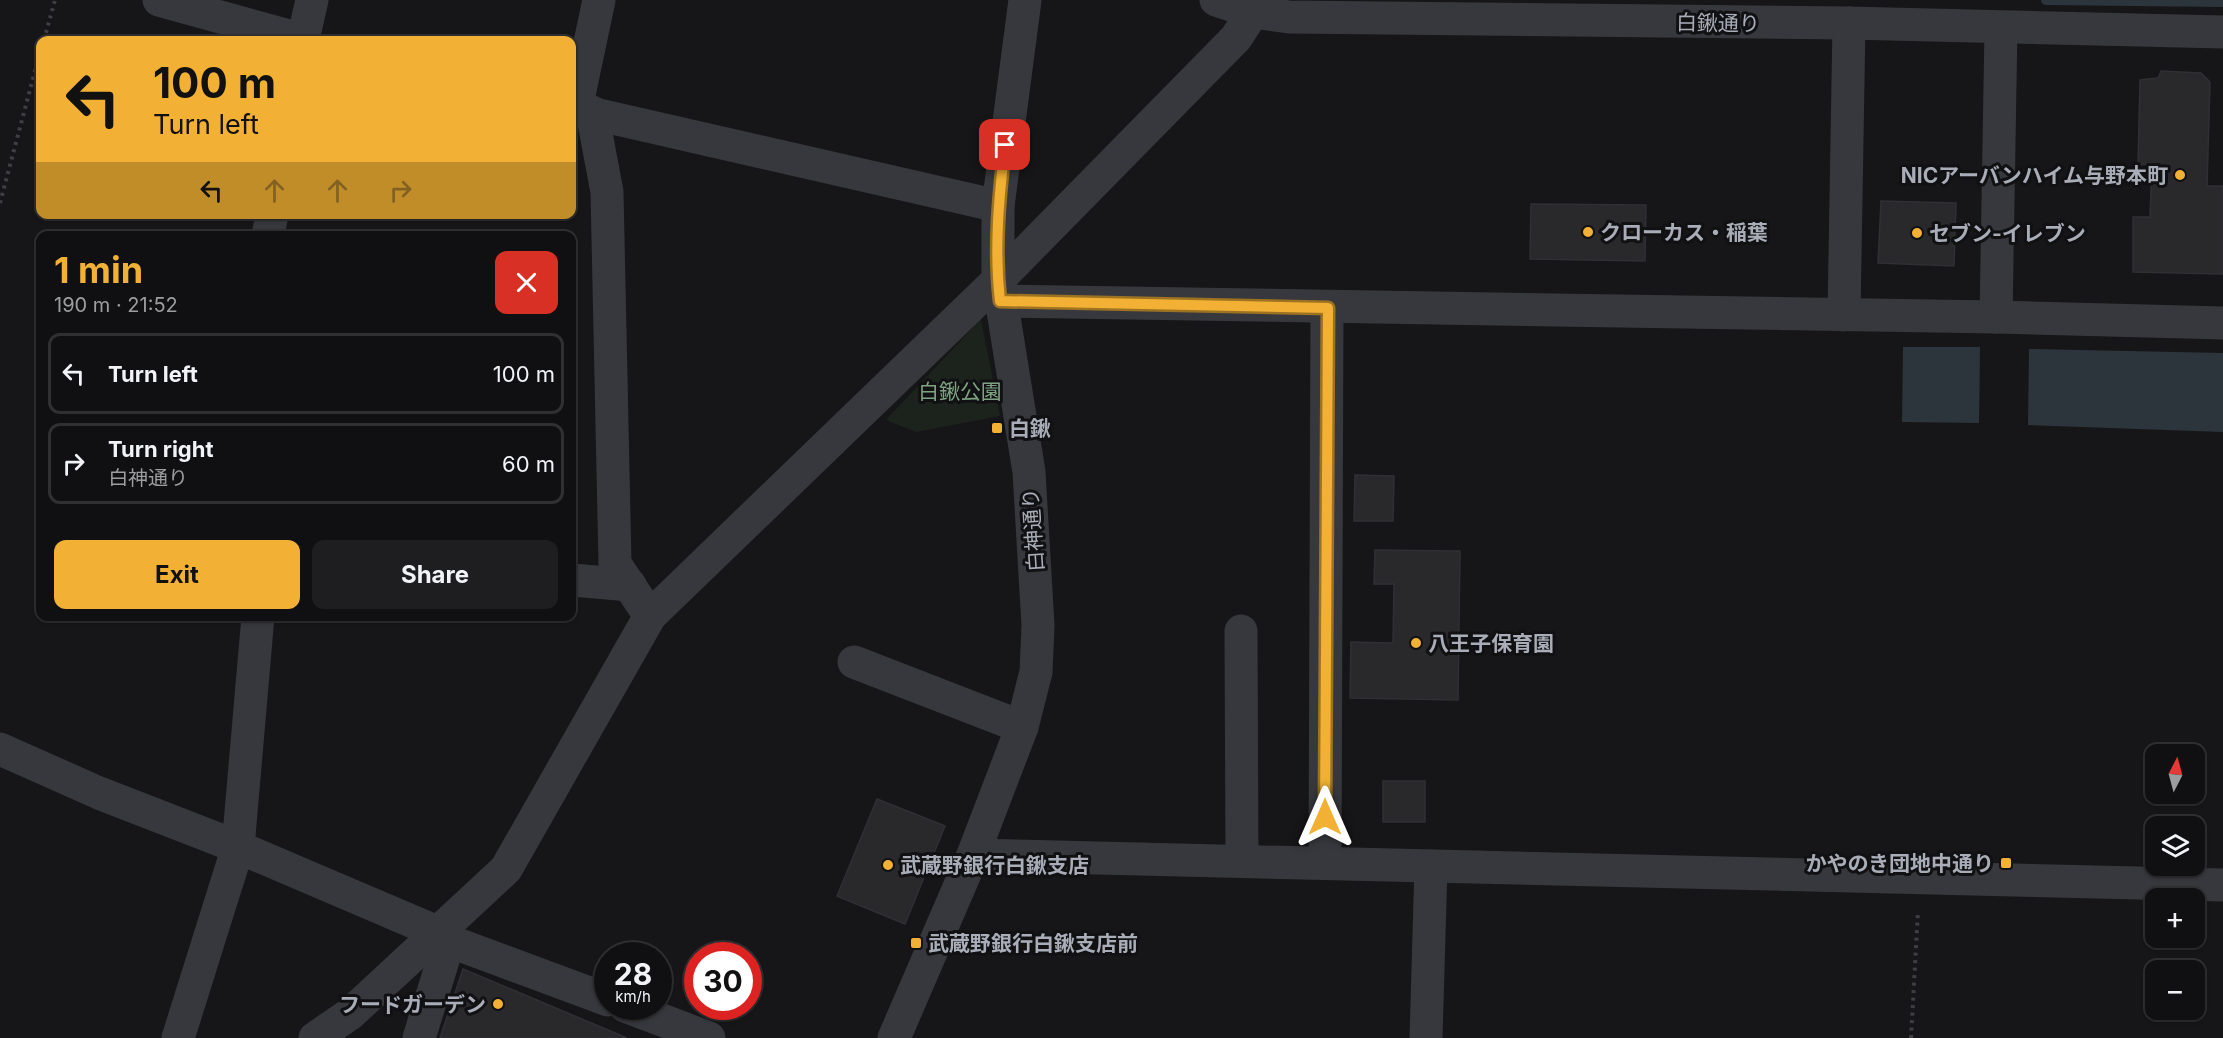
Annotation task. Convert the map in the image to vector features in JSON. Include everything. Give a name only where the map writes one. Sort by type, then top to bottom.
[{"type":"street","points":[[159,0],[289,36]]},
{"type":"street","points":[[304,36],[312,0]]},
{"type":"street","points":[[599,0],[580,110],[608,192],[615,564],[651,616]]},
{"type":"street","name":"白神通り","points":[[894,1038],[973,855],[1022,727],[1036,672],[1038,626],[1029,472],[999,290],[998,206],[1025,0]]},
{"type":"street","name":"白鍬通り","points":[[1216,0],[1253,12],[1288,17],[1810,12],[1849,23],[2223,32]]},
{"type":"street","points":[[315,1038],[350,1014],[443,937],[506,869],[651,616],[999,290],[1236,38],[1253,12]]},
{"type":"street","points":[[1844,315],[1849,23]]},
{"type":"street","points":[[1996,317],[2001,28]]},
{"type":"street","points":[[580,110],[998,206]]},
{"type":"street","points":[[999,290],[1328,308],[1996,317],[2223,323]]},
{"type":"street","points":[[1325,863],[1328,308]]},
{"type":"street","points":[[576,580],[630,585]]},
{"type":"street","points":[[178,1038],[238,847],[258,621]]},
{"type":"street","points":[[1241,631],[1242,861]]},
{"type":"street","points":[[854,662],[1022,727]]},
{"type":"street","points":[[0,749],[99,793],[238,847],[443,937],[594,995]]},
{"type":"street","points":[[973,855],[2223,885]]},
{"type":"street","points":[[1426,1038],[1431,866]]},
{"type":"street","points":[[419,1038],[443,937]]},
{"type":"street","points":[[662,1020],[709,1038]]},
{"type":"path","points":[[45,36],[55,0]]},
{"type":"path","points":[[0,203],[36,67]]},
{"type":"path","points":[[1911,1038],[1920,878]]},
{"type":"green space","name":"白鍬公園","points":[[981,319],[1000,416],[916,432],[886,420]]},
{"type":"shaded area","points":[[1903,347],[1980,347],[1979,423],[1902,422]]},
{"type":"shaded area","points":[[2029,349],[2223,353],[2223,432],[2028,425]]},
{"type":"building","name":"NICアーバンハイム与野本町","points":[[2161,71],[2201,73],[2210,82],[2207,186],[2223,186],[2223,274],[2133,272],[2133,217],[2150,217],[2152,164],[2138,165],[2140,80],[2158,78]]},
{"type":"building","name":"セブン-イレブン","points":[[1881,201],[1956,203],[1954,266],[1878,263]]},
{"type":"building","name":"クローカス・稲葉","points":[[1531,204],[1646,205],[1645,261],[1530,259]]},
{"type":"building","points":[[1355,475],[1394,476],[1393,521],[1354,521]]},
{"type":"building","points":[[1375,550],[1460,551],[1458,700],[1350,698],[1351,642],[1393,643],[1394,584],[1374,584]]},
{"type":"building","points":[[1383,781],[1425,781],[1425,822],[1383,822]]},
{"type":"building","points":[[877,799],[945,826],[905,924],[837,896]]},
{"type":"building","name":"フードガーデン","points":[[463,969],[627,1038],[440,1038]]},
{"type":"waterway","points":[[2046,0],[2223,2]]},
{"type":"place","name":"NICアーバンハイム与野本町","points":[[2180,175]]},
{"type":"place","name":"クローカス・稲葉","points":[[1588,232]]},
{"type":"place","name":"セブン-イレブン","points":[[1917,233]]},
{"type":"place","name":"白鍬","points":[[997,428]]},
{"type":"place","name":"八王子保育園","points":[[1416,643]]},
{"type":"place","name":"かやのき団地中通り","points":[[2006,863]]},
{"type":"place","name":"武蔵野銀行白鍬支店","points":[[888,865]]},
{"type":"place","name":"武蔵野銀行白鍬支店前","points":[[916,943]]},
{"type":"place","name":"フードガーデン","points":[[498,1004]]},
{"type":"route","points":[[1005,145],[997,237],[1000,301],[1328,308],[1325,817]]}]
